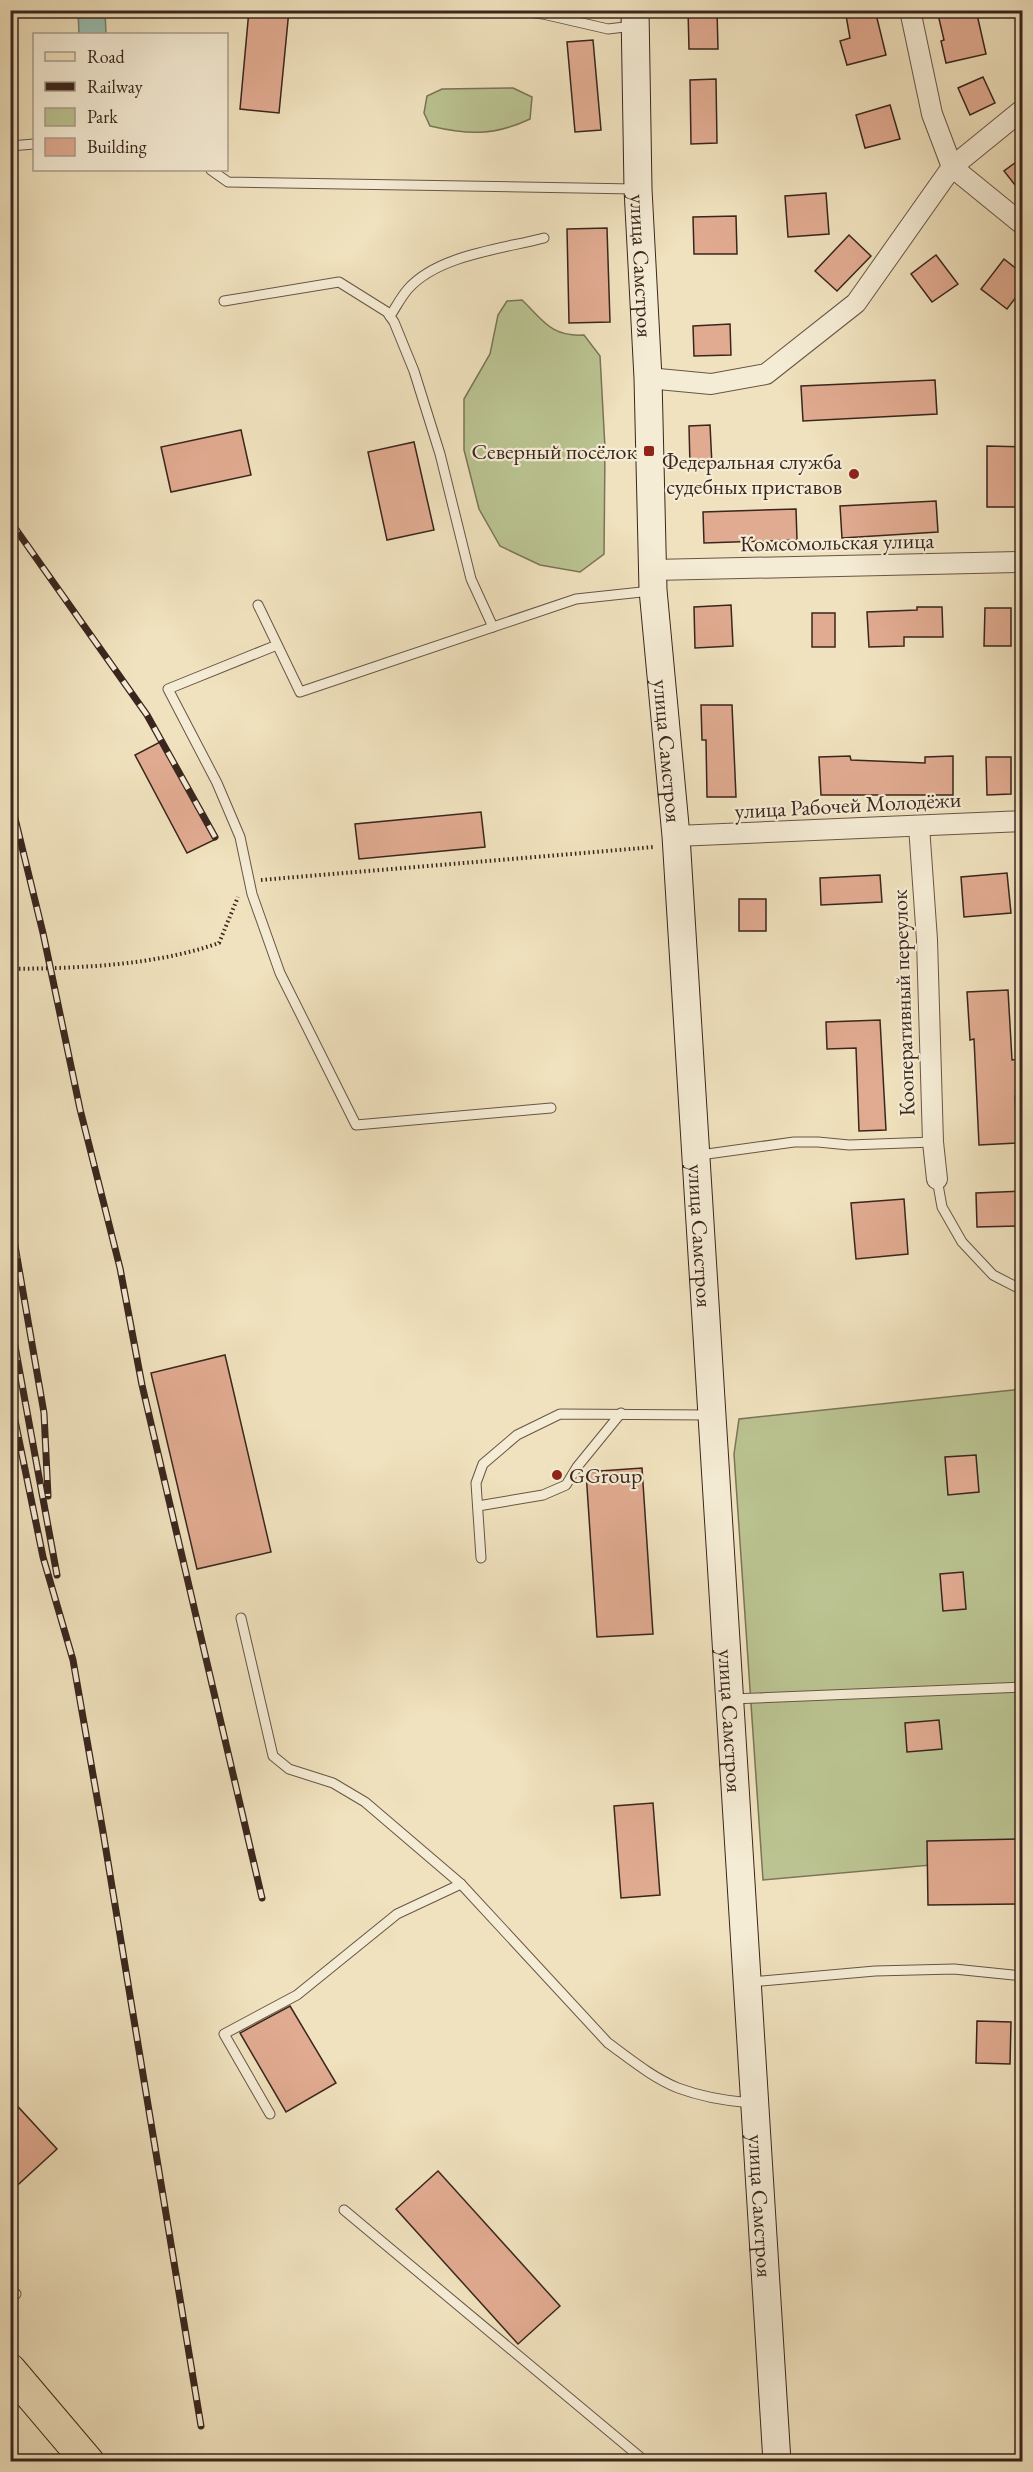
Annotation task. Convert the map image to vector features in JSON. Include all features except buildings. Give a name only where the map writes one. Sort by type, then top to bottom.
[{"type":"main road","points":[[10,2370],[88,2462]]},
{"type":"street","points":[[910,10],[932,114],[952,167],[1023,224]]},
{"type":"street","name":"улица Самстроя","points":[[636,18],[638,189],[648,378],[653,580],[670,841],[695,1155],[777,2462]]},
{"type":"street","points":[[648,378],[711,384],[766,374],[856,303],[952,167],[1023,110]]},
{"type":"street","name":"Комсомольская улица","points":[[653,580],[1023,562]]},
{"type":"street","name":"улица Рабочей Молодёжи","points":[[670,841],[919,825],[1023,821]]},
{"type":"street","name":"Кооперативный переулок","points":[[919,825],[927,940],[936,1179]]},
{"type":"lane","points":[[514,10],[543,14],[608,29],[636,18]]},
{"type":"lane","points":[[10,146],[33,144]]},
{"type":"lane","points":[[212,171],[228,182],[638,189]]},
{"type":"lane","points":[[390,316],[408,289],[434,268],[456,260],[544,238]]},
{"type":"lane","points":[[224,302],[339,282],[387,312],[414,371],[440,454],[471,579],[493,627]]},
{"type":"lane","points":[[258,605],[300,692],[576,599],[653,580]]},
{"type":"lane","points":[[277,645],[168,689],[222,794],[240,837],[249,883],[280,973],[356,1125],[551,1108]]},
{"type":"lane","points":[[695,1155],[794,1142],[849,1145],[933,1142]]},
{"type":"lane","points":[[936,1179],[942,1207],[962,1242],[993,1275],[1023,1290]]},
{"type":"lane","points":[[478,1506],[543,1495],[566,1485],[577,1467],[621,1413]]},
{"type":"lane","points":[[481,1557],[476,1483],[483,1464],[517,1435],[560,1414],[711,1414]]},
{"type":"lane","points":[[240,1618],[273,1756],[289,1769],[333,1783],[365,1802],[417,1849],[461,1884],[608,2043],[634,2062],[677,2087],[716,2100],[753,2104]]},
{"type":"lane","points":[[728,1700],[1023,1687]]},
{"type":"lane","points":[[270,2114],[224,2034],[297,1995],[397,1914],[461,1884]]},
{"type":"lane","points":[[746,1983],[875,1971],[954,1969],[1023,1976]]},
{"type":"lane","points":[[344,2210],[646,2462]]},
{"type":"path","points":[[10,969],[56,969],[167,958],[219,943],[243,885],[260,880],[670,841]]},
{"type":"green space","points":[[513,88],[532,97],[530,119],[505,129],[469,132],[444,129],[430,126],[424,113],[427,96],[442,89]]},
{"type":"green space","points":[[522,300],[543,321],[556,330],[573,335],[584,335],[600,356],[605,448],[604,554],[580,572],[540,565],[500,546],[479,509],[464,450],[464,399],[490,354],[498,315],[507,301]]},
{"type":"green space","points":[[1022,1389],[1022,1857],[763,1880],[734,1454],[739,1419]]},
{"type":"water","points":[[78,11],[105,11],[106,33],[79,33]]},
{"type":"railway","points":[[10,521],[147,715],[215,837]]},
{"type":"railway","points":[[10,798],[43,933],[80,1109],[120,1268],[142,1385],[262,1898]]},
{"type":"railway","points":[[10,1217],[44,1413],[48,1496]]},
{"type":"railway","points":[[10,1319],[57,1575]]},
{"type":"railway","points":[[10,1396],[43,1557],[73,1660],[201,2426]]},
{"type":"place","name":"Северный посёлок","points":[[649,451]]},
{"type":"place","name":"Федеральная служба судебных приставов","points":[[854,474]]},
{"type":"place","name":"GGroup","points":[[557,1475]]}]
